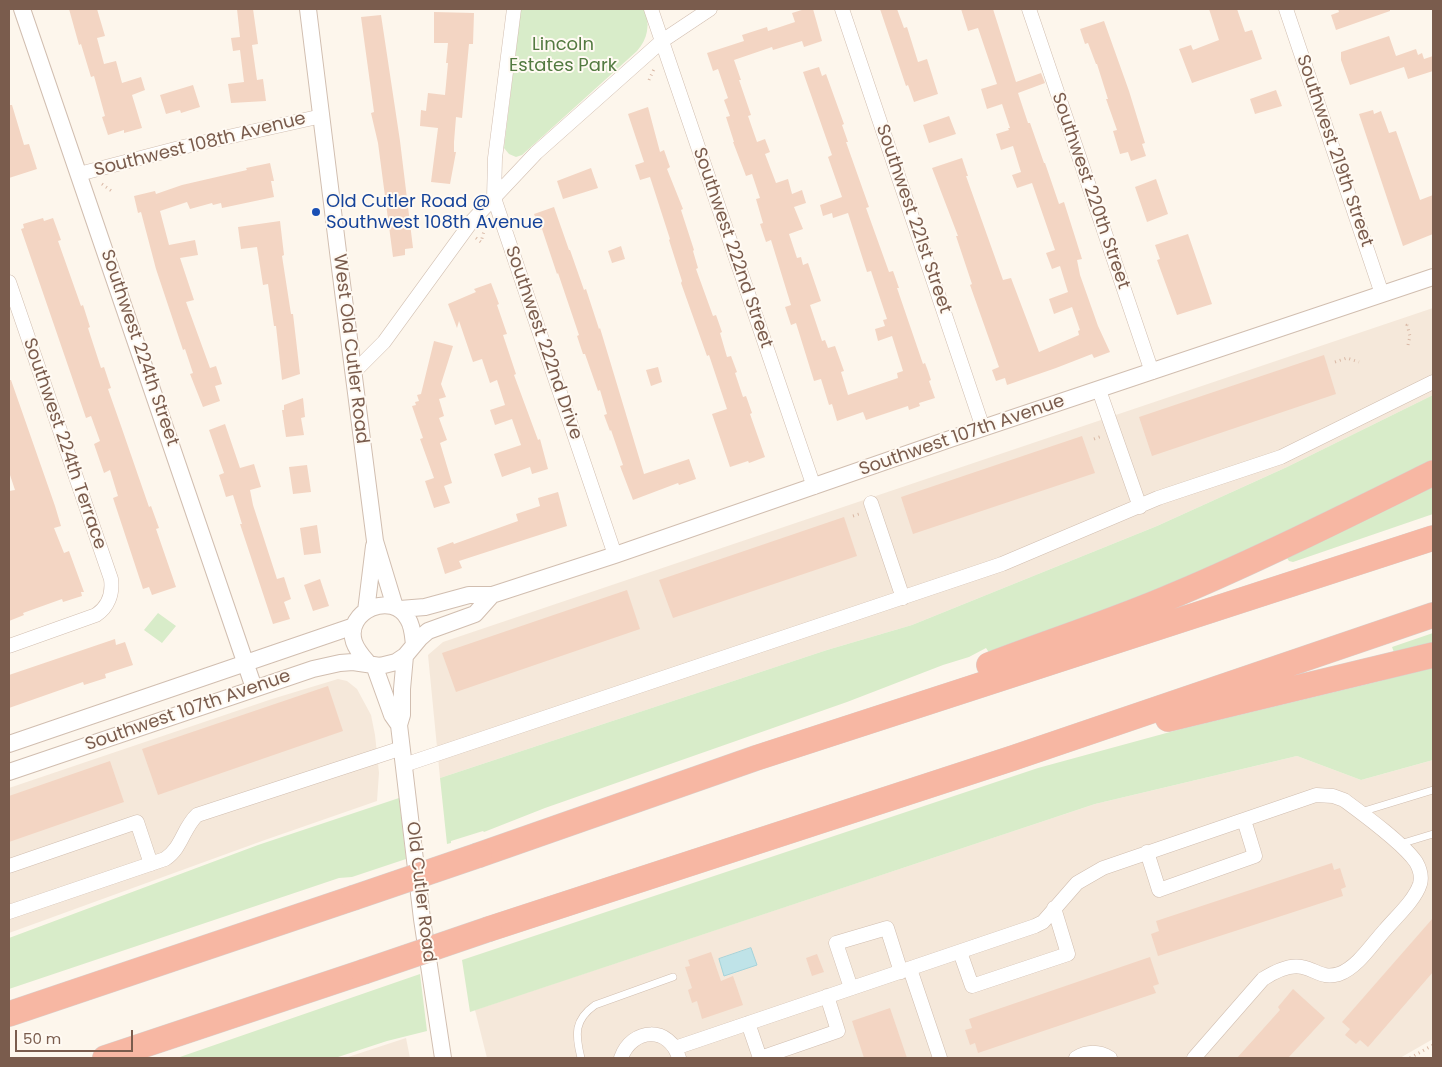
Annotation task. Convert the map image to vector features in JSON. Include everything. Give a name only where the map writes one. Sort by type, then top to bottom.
[{"type":"highway","points":[[756,758],[883,706],[1093,628],[1175,595],[1314,532],[1433,472]]},
{"type":"highway","points":[[9,1014],[479,855],[756,758],[1433,538]]},
{"type":"highway","points":[[106,1058],[489,929],[1133,717],[1433,615]]},
{"type":"highway","points":[[1133,717],[1166,719],[1433,655]]},
{"type":"street","name":"Southwest 224th Street","points":[[22,9],[80,174],[254,688]]},
{"type":"street","name":"West Old Cutler Road","points":[[308,9],[375,541],[398,608]]},
{"type":"street","name":"Southwest 222nd Drive","points":[[514,9],[495,158],[494,198],[615,555]]},
{"type":"street","name":"Southwest 222nd Street","points":[[651,9],[814,486]]},
{"type":"street","points":[[354,373],[384,342],[472,221],[536,153],[662,42],[710,9]]},
{"type":"street","name":"Southwest 221st Street","points":[[842,9],[983,428]]},
{"type":"street","name":"Southwest 220th Street","points":[[1029,9],[1152,372]]},
{"type":"street","name":"Southwest 219th Street","points":[[1286,9],[1382,294]]},
{"type":"street","name":"Southwest 108th Avenue","points":[[80,174],[183,147],[322,116]]},
{"type":"street","name":"Southwest 107th Avenue","points":[[492,595],[1433,277]]},
{"type":"street","name":"Southwest 224th Terrace","points":[[9,282],[111,580],[112,591],[106,605],[96,615],[9,646]]},
{"type":"street","points":[[404,764],[903,598],[1020,557],[1158,498],[1281,457],[1433,382]]},
{"type":"street","points":[[1099,390],[1140,507]]},
{"type":"street","points":[[871,503],[903,598]]},
{"type":"street","name":"West Old Cutler Road","points":[[366,611],[375,541]]},
{"type":"street","points":[[469,595],[492,595],[475,614],[433,628],[424,634],[409,651],[392,664],[380,666],[372,664],[361,654],[353,639],[354,626],[360,616],[379,605],[386,604],[398,608],[425,607],[469,595]]},
{"type":"street","points":[[398,608],[409,620],[409,651]]},
{"type":"street","name":"Southwest 107th Avenue","points":[[9,744],[354,626]]},
{"type":"street","name":"Old Cutler Road","points":[[409,651],[402,689],[402,715],[399,725],[422,919],[443,1058]]},
{"type":"street","name":"Southwest 107th Avenue","points":[[9,772],[254,688],[333,664],[347,662],[372,664]]},
{"type":"street","name":"Old Cutler Road","points":[[372,664],[392,715],[399,725]]},
{"type":"street","points":[[9,912],[151,864],[173,854],[179,846],[189,822],[197,815],[402,748]]},
{"type":"street","points":[[621,1058],[627,1045],[639,1036],[649,1034],[659,1036],[668,1041],[677,1053],[748,1023],[1035,926],[1042,922],[1077,882],[1090,874],[1147,852],[1195,838],[1316,796],[1333,796],[1344,800],[1399,844],[1416,862],[1421,875],[1421,883],[1418,890],[1404,909],[1359,960],[1341,973],[1324,976],[1301,967],[1284,969],[1272,973],[1263,979],[1194,1058]]},
{"type":"street","points":[[1147,852],[1158,890],[1255,856],[1244,820]]},
{"type":"street","points":[[9,866],[137,822],[151,864]]},
{"type":"street","points":[[960,952],[972,986],[1068,954],[1054,908]]},
{"type":"street","points":[[851,988],[836,943],[887,928],[906,970],[940,1058]]},
{"type":"street","points":[[748,1023],[760,1058],[838,1031],[827,996]]},
{"type":"street","points":[[1076,1058],[1086,1053],[1096,1053],[1110,1058]]},
{"type":"lane","points":[[1360,812],[1433,790]]},
{"type":"lane","points":[[1399,844],[1433,834]]},
{"type":"lane","points":[[582,1058],[577,1030],[580,1019],[587,1011],[595,1005],[674,977]]},
{"type":"path","points":[[649,80],[654,69]]},
{"type":"path","points":[[102,184],[112,192]]},
{"type":"path","points":[[481,242],[484,230]]},
{"type":"path","points":[[1408,324],[1410,336],[1408,345]]},
{"type":"path","points":[[1335,362],[1347,358],[1358,362]]},
{"type":"path","points":[[1410,1058],[1433,1045]]},
{"type":"shaded area","points":[[1433,308],[1433,395],[1287,467],[1157,526],[912,625],[827,650],[440,778],[428,655],[443,642]]},
{"type":"shaded area","points":[[338,679],[347,681],[357,689],[371,715],[379,773],[377,801],[9,933],[9,788],[272,699]]},
{"type":"shaded area","points":[[1297,756],[1361,780],[1433,760],[1433,1039],[1400,1058],[487,1058],[475,1010],[1095,804]]},
{"type":"shaded area","points":[[406,1038],[410,1058],[345,1058]]},
{"type":"green space","name":"Lincoln Estates Park","points":[[521,9],[645,9],[648,26],[644,41],[637,51],[522,155],[516,157],[509,154],[504,148]]},
{"type":"green space","points":[[1433,395],[1433,465],[1188,580],[990,654],[986,648],[969,657],[847,702],[447,844],[440,778],[827,650],[912,625],[1157,526],[1287,467]]},
{"type":"green space","points":[[1433,479],[1433,514],[1293,562],[1287,558]]},
{"type":"green space","points":[[158,613],[176,626],[162,643],[144,630]]},
{"type":"green space","points":[[1433,633],[1433,646],[1395,655],[1392,647]]},
{"type":"green space","points":[[1433,663],[1433,760],[1361,780],[1297,756],[1095,804],[470,1012],[462,960],[1038,768],[1181,729],[1380,681]]},
{"type":"green space","points":[[399,798],[406,859],[352,877],[339,878],[9,989],[9,938],[258,845]]},
{"type":"green space","points":[[420,974],[427,1031],[387,1041],[335,1058],[177,1058]]},
{"type":"water","points":[[751,948],[757,965],[724,976],[719,959]]},
{"type":"building","points":[[69,9],[97,9],[105,36],[97,38],[104,64],[116,61],[122,83],[141,77],[145,90],[132,95],[142,128],[124,133],[124,130],[108,135],[102,117],[105,116],[94,76],[91,77],[81,44],[79,45]]},
{"type":"building","points":[[237,9],[253,9],[258,44],[252,45],[257,80],[263,79],[266,101],[231,103],[228,84],[244,82],[240,50],[233,51],[231,38],[240,37]]},
{"type":"building","points":[[813,9],[822,41],[804,47],[802,41],[773,50],[772,47],[734,60],[751,115],[748,116],[757,142],[765,139],[770,152],[765,154],[776,183],[788,179],[792,194],[802,190],[806,203],[794,207],[803,229],[789,234],[797,258],[801,257],[803,265],[808,263],[821,301],[810,305],[822,341],[825,340],[828,348],[835,346],[844,371],[841,372],[848,395],[898,378],[897,373],[903,371],[892,336],[878,341],[875,329],[885,326],[883,320],[887,319],[871,271],[867,272],[848,213],[833,218],[832,213],[823,216],[820,205],[842,197],[828,157],[832,155],[803,72],[819,67],[822,76],[826,74],[844,124],[842,125],[848,142],[846,142],[869,207],[866,208],[889,272],[893,271],[923,364],[925,363],[931,380],[929,381],[935,398],[919,403],[920,406],[909,410],[908,406],[866,420],[863,412],[837,421],[832,404],[829,405],[821,379],[814,381],[796,323],[791,325],[785,307],[791,305],[771,240],[766,242],[760,224],[763,223],[756,199],[760,198],[752,174],[746,176],[733,142],[726,117],[730,116],[724,100],[728,98],[718,69],[713,71],[707,53],[744,41],[742,35],[767,27],[768,31],[795,22],[792,13]]},
{"type":"building","points":[[880,9],[897,9],[904,28],[907,27],[918,62],[927,59],[938,94],[914,102],[908,85],[906,86]]},
{"type":"building","points":[[961,9],[993,9],[1016,82],[1041,73],[1045,83],[1018,93],[1059,204],[1064,202],[1082,259],[1077,260],[1080,275],[1098,326],[1110,352],[1094,358],[1092,354],[1007,385],[1005,378],[996,381],[992,370],[999,367],[970,285],[972,284],[956,236],[958,236],[932,168],[962,158],[968,176],[966,176],[1003,280],[1011,278],[1039,352],[1079,335],[1078,331],[1080,330],[1072,307],[1054,314],[1049,299],[1068,292],[1060,266],[1052,269],[1046,253],[1055,250],[1032,183],[1017,188],[1012,175],[1021,172],[1013,146],[1001,150],[996,134],[1010,128],[1002,104],[987,109],[981,89],[997,84],[978,28],[968,31]]},
{"type":"building","points":[[1209,9],[1237,9],[1245,32],[1252,30],[1262,59],[1192,83],[1179,49],[1191,45],[1193,50],[1219,40]]},
{"type":"building","points":[[1338,9],[1390,9],[1390,11],[1336,30],[1331,15],[1339,12]]},
{"type":"building","points":[[434,12],[474,13],[473,44],[469,44],[462,118],[456,117],[454,152],[456,152],[450,184],[431,182],[438,128],[420,126],[421,110],[426,111],[428,93],[445,95],[448,43],[434,43]]},
{"type":"building","points":[[381,15],[400,141],[413,248],[405,249],[405,255],[393,257],[378,143],[371,113],[374,112],[361,17]]},
{"type":"building","points":[[1104,21],[1145,143],[1142,144],[1146,156],[1131,161],[1128,152],[1120,154],[1113,131],[1117,130],[1106,99],[1108,99],[1097,64],[1088,43],[1085,44],[1080,29]]},
{"type":"building","points":[[1389,36],[1396,56],[1416,49],[1418,55],[1422,53],[1424,59],[1433,56],[1433,71],[1408,79],[1404,67],[1350,85],[1341,60],[1341,52]]},
{"type":"building","points":[[193,85],[200,107],[181,113],[180,110],[166,114],[160,95]]},
{"type":"building","points":[[1276,90],[1282,106],[1255,114],[1250,99]]},
{"type":"building","points":[[9,105],[12,105],[24,145],[29,144],[37,169],[9,178]]},
{"type":"building","points":[[648,107],[660,152],[664,150],[670,167],[667,169],[683,209],[681,210],[698,268],[696,269],[713,316],[716,315],[722,332],[720,333],[727,357],[731,356],[743,397],[746,396],[752,413],[750,414],[765,457],[749,463],[748,461],[730,467],[712,414],[727,409],[709,355],[707,356],[681,283],[670,239],[650,177],[640,180],[635,165],[644,162],[628,114]]},
{"type":"building","points":[[1373,110],[1374,114],[1381,111],[1389,133],[1396,131],[1420,200],[1433,195],[1433,234],[1403,246],[1359,114]]},
{"type":"building","points":[[949,116],[956,134],[929,143],[923,125]]},
{"type":"building","points":[[270,163],[274,181],[271,181],[274,197],[222,208],[221,203],[213,205],[212,203],[190,209],[187,202],[160,211],[169,245],[195,240],[198,255],[180,258],[194,300],[186,302],[210,368],[216,366],[222,384],[215,386],[220,401],[203,407],[190,374],[193,373],[185,349],[183,350],[156,269],[141,212],[138,213],[134,196],[155,191],[156,194],[182,185]]},
{"type":"building","points":[[591,168],[598,188],[563,199],[557,181]]},
{"type":"building","points":[[1156,179],[1168,214],[1147,222],[1135,187]]},
{"type":"building","points":[[554,207],[600,328],[644,474],[689,459],[696,479],[679,485],[678,483],[633,500],[620,466],[623,465],[604,415],[607,414],[600,390],[598,391],[585,354],[583,354],[577,336],[579,335],[558,273],[542,229],[540,230],[534,214]]},
{"type":"building","points":[[43,218],[44,221],[53,218],[61,240],[58,241],[81,306],[83,305],[90,327],[88,328],[101,368],[104,367],[111,388],[108,389],[149,507],[151,506],[159,528],[156,529],[176,587],[152,595],[149,587],[143,589],[113,498],[118,496],[110,470],[104,473],[94,444],[100,441],[91,416],[86,418],[21,229],[24,228],[23,224]]},
{"type":"building","points":[[280,221],[284,255],[282,256],[291,314],[293,314],[300,374],[282,380],[276,326],[274,326],[268,284],[263,285],[257,247],[241,249],[238,227]]},
{"type":"building","points":[[1188,234],[1212,304],[1177,315],[1157,260],[1160,259],[1155,245]]},
{"type":"building","points":[[621,246],[625,259],[612,263],[608,251]]},
{"type":"building","points":[[491,283],[507,334],[503,335],[516,374],[514,375],[538,440],[540,439],[548,469],[532,474],[530,467],[502,477],[494,454],[521,445],[512,419],[495,425],[490,410],[505,405],[497,380],[490,383],[482,359],[473,362],[459,321],[457,328],[448,304],[476,292],[474,289]]},
{"type":"building","points":[[434,341],[453,346],[441,384],[446,397],[439,399],[444,416],[439,418],[447,440],[440,443],[452,483],[444,486],[450,503],[434,508],[425,481],[434,478],[420,439],[423,438],[412,406],[416,405],[415,402],[419,401],[417,395],[421,394]]},
{"type":"building","points":[[1324,355],[1336,394],[1152,456],[1139,417]]},
{"type":"building","points":[[658,367],[662,382],[651,386],[646,370]]},
{"type":"building","points":[[9,380],[11,380],[55,506],[61,526],[54,528],[64,553],[69,551],[84,592],[81,592],[82,596],[63,602],[62,599],[23,613],[24,615],[9,621],[9,491],[15,490],[9,472]]},
{"type":"building","points":[[303,398],[305,417],[301,418],[304,435],[286,437],[282,410],[284,410],[284,405]]},
{"type":"building","points":[[225,424],[240,468],[254,464],[261,487],[250,490],[253,505],[277,579],[284,577],[291,599],[284,602],[290,619],[273,624],[240,524],[242,524],[233,495],[226,497],[219,475],[224,473],[209,430]]},
{"type":"building","points":[[1082,436],[1095,473],[913,534],[901,497]]},
{"type":"building","points":[[307,465],[311,492],[293,494],[289,467]]},
{"type":"building","points":[[558,492],[567,526],[459,561],[462,568],[445,574],[437,548],[453,542],[454,544],[518,521],[516,514],[540,506],[538,498]]},
{"type":"building","points":[[844,517],[857,556],[673,618],[659,580]]},
{"type":"building","points":[[317,525],[321,553],[304,555],[300,528]]},
{"type":"building","points":[[320,579],[329,606],[313,611],[304,585]]},
{"type":"building","points":[[627,590],[640,629],[456,692],[442,653]]},
{"type":"building","points":[[115,639],[116,645],[125,642],[133,665],[105,674],[106,678],[84,685],[83,682],[9,708],[9,675]]},
{"type":"building","points":[[328,686],[343,731],[158,795],[142,749]]},
{"type":"building","points":[[110,761],[124,802],[9,842],[9,796]]},
{"type":"building","points":[[1332,863],[1334,870],[1340,868],[1346,887],[1341,889],[1343,896],[1158,956],[1151,934],[1159,931],[1156,921]]},
{"type":"building","points":[[1433,918],[1433,972],[1368,1047],[1360,1040],[1356,1044],[1345,1035],[1350,1029],[1342,1022]]},
{"type":"building","points":[[711,952],[721,981],[733,976],[743,1005],[702,1019],[697,1001],[692,1003],[688,990],[692,988],[685,967],[690,966],[688,960]]},
{"type":"building","points":[[817,954],[824,972],[812,976],[806,958]]},
{"type":"building","points":[[1150,957],[1159,984],[1153,986],[1156,993],[978,1053],[975,1043],[970,1045],[965,1030],[972,1028],[969,1019]]},
{"type":"building","points":[[1293,989],[1325,1018],[1288,1058],[1237,1058],[1280,1010],[1278,1007]]},
{"type":"building","points":[[890,1008],[907,1058],[864,1058],[852,1021]]},
{"type":"place","name":"Old Cutler Road @ Southwest 108th Avenue","points":[[316,212]]}]
